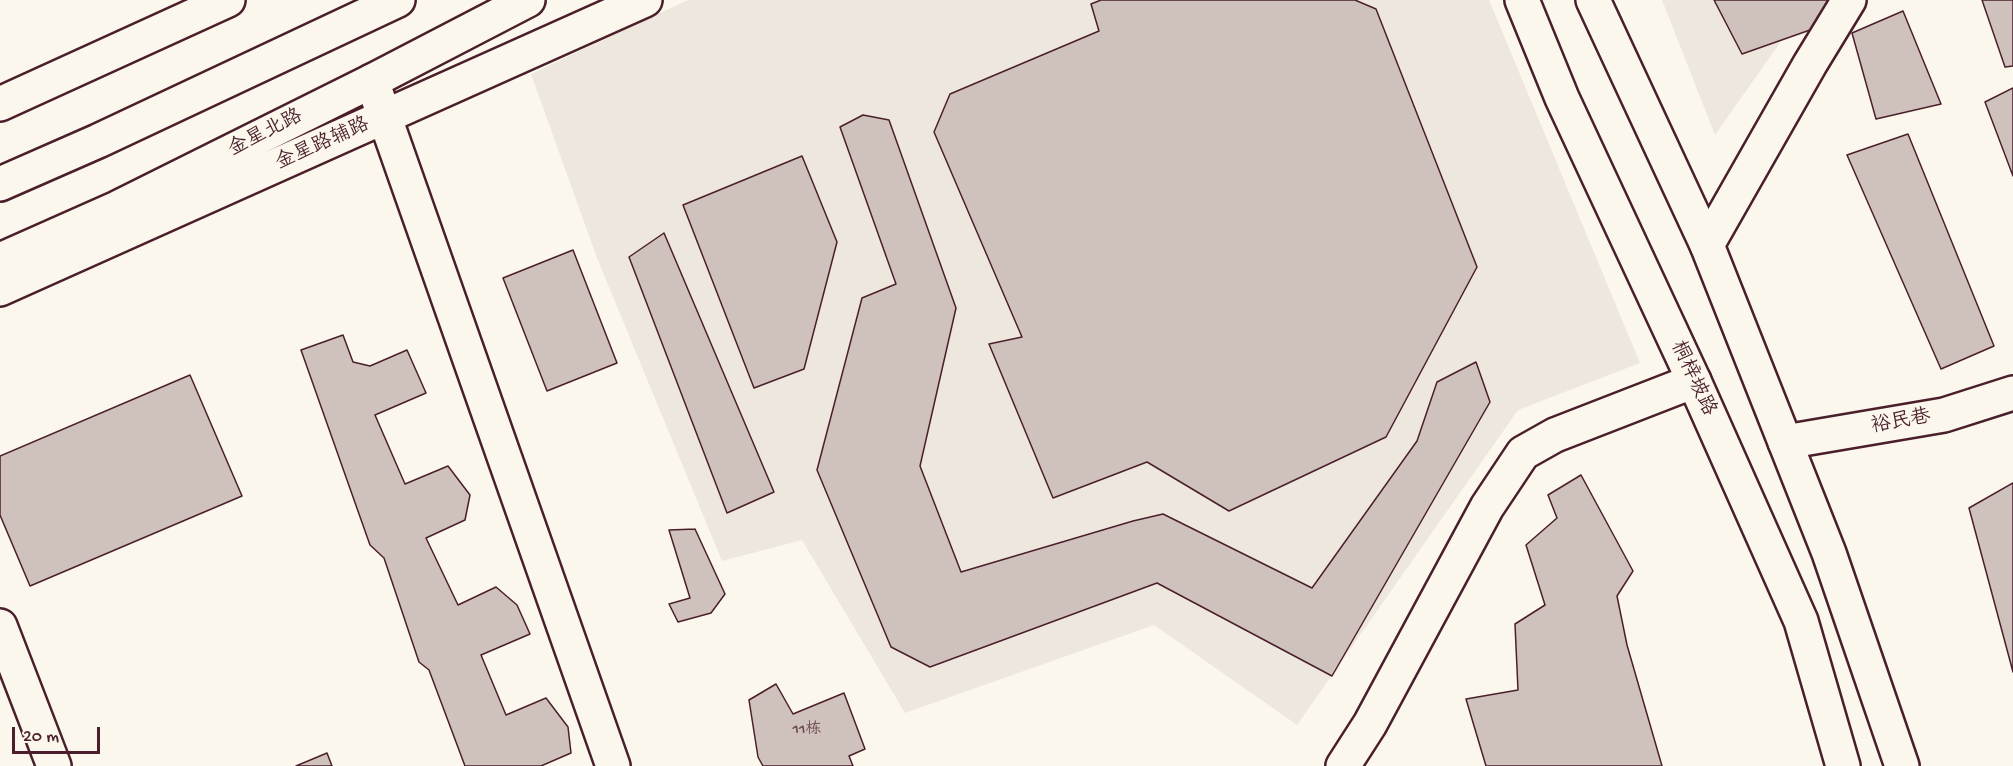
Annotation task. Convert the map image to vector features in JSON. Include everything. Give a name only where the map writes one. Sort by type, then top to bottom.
[{"type":"street","points":[[0,104],[228,0]]},
{"type":"street","points":[[0,184],[98,141],[355,9],[398,0]]},
{"type":"street","name":"金星北路","points":[[0,260],[117,208],[372,81],[528,0]]},
{"type":"street","name":"金星路辅路","points":[[0,289],[645,0]]},
{"type":"street","name":"桐梓坡路","points":[[1522,0],[1562,98],[1694,381],[1801,621],[1843,766]]},
{"type":"street","points":[[1593,0],[1707,245],[1829,553],[1902,766]]},
{"type":"street","points":[[1707,245],[1804,74],[1849,0]]},
{"type":"street","points":[[372,81],[613,766]]},
{"type":"street","points":[[1343,766],[1370,724],[1487,507],[1523,453],[1555,435],[1694,381]]},
{"type":"street","name":"裕民巷","points":[[1785,442],[1944,415],[2013,393]]},
{"type":"street","points":[[0,626],[54,766]]},
{"type":"shaded area","points":[[688,0],[1489,0],[1640,363],[1518,410],[1297,725],[1154,625],[905,713],[802,540],[722,561],[597,258],[531,74]]},
{"type":"shaded area","points":[[1662,0],[1810,0],[1715,135]]},
{"type":"building","points":[[1101,0],[1355,0],[1376,9],[1477,267],[1386,437],[1229,511],[1147,462],[1053,498],[989,344],[1022,337],[934,132],[950,94],[1099,31],[1091,4]]},
{"type":"building","points":[[1714,0],[1848,0],[1827,24],[1742,54]]},
{"type":"building","points":[[1982,0],[2013,0],[2013,66],[2005,67]]},
{"type":"building","points":[[1903,11],[1941,104],[1876,119],[1852,33]]},
{"type":"building","points":[[2013,88],[2013,176],[1985,102]]},
{"type":"building","points":[[863,115],[889,120],[956,308],[920,466],[961,572],[1163,514],[1312,588],[1417,441],[1437,382],[1476,362],[1490,402],[1332,676],[1157,583],[930,667],[891,647],[817,470],[862,298],[896,284],[840,127]]},
{"type":"building","points":[[1908,134],[1994,346],[1941,369],[1847,155]]},
{"type":"building","points":[[802,156],[837,242],[804,369],[754,388],[683,205]]},
{"type":"building","points":[[664,233],[774,492],[727,513],[629,257]]},
{"type":"building","points":[[573,250],[617,363],[547,391],[503,278]]},
{"type":"building","points":[[343,335],[353,362],[370,366],[407,350],[426,393],[375,415],[405,484],[448,466],[470,495],[465,520],[426,538],[458,605],[496,587],[517,605],[530,634],[481,655],[506,715],[546,698],[568,727],[571,753],[541,766],[465,766],[429,670],[419,662],[384,558],[370,545],[301,350]]},
{"type":"building","points":[[190,375],[242,496],[30,586],[0,515],[0,456]]},
{"type":"building","points":[[1581,475],[1633,571],[1617,596],[1627,645],[1662,766],[1486,766],[1466,699],[1518,690],[1515,624],[1545,605],[1526,545],[1557,518],[1548,495]]},
{"type":"building","points":[[2013,483],[2013,672],[1969,508]]},
{"type":"building","points":[[695,529],[725,594],[711,613],[678,622],[669,604],[690,598],[669,530]]},
{"type":"building","points":[[776,684],[793,714],[844,693],[865,749],[849,756],[853,766],[763,766],[758,757],[749,700]]},
{"type":"building","points":[[327,753],[332,766],[296,766]]}]
